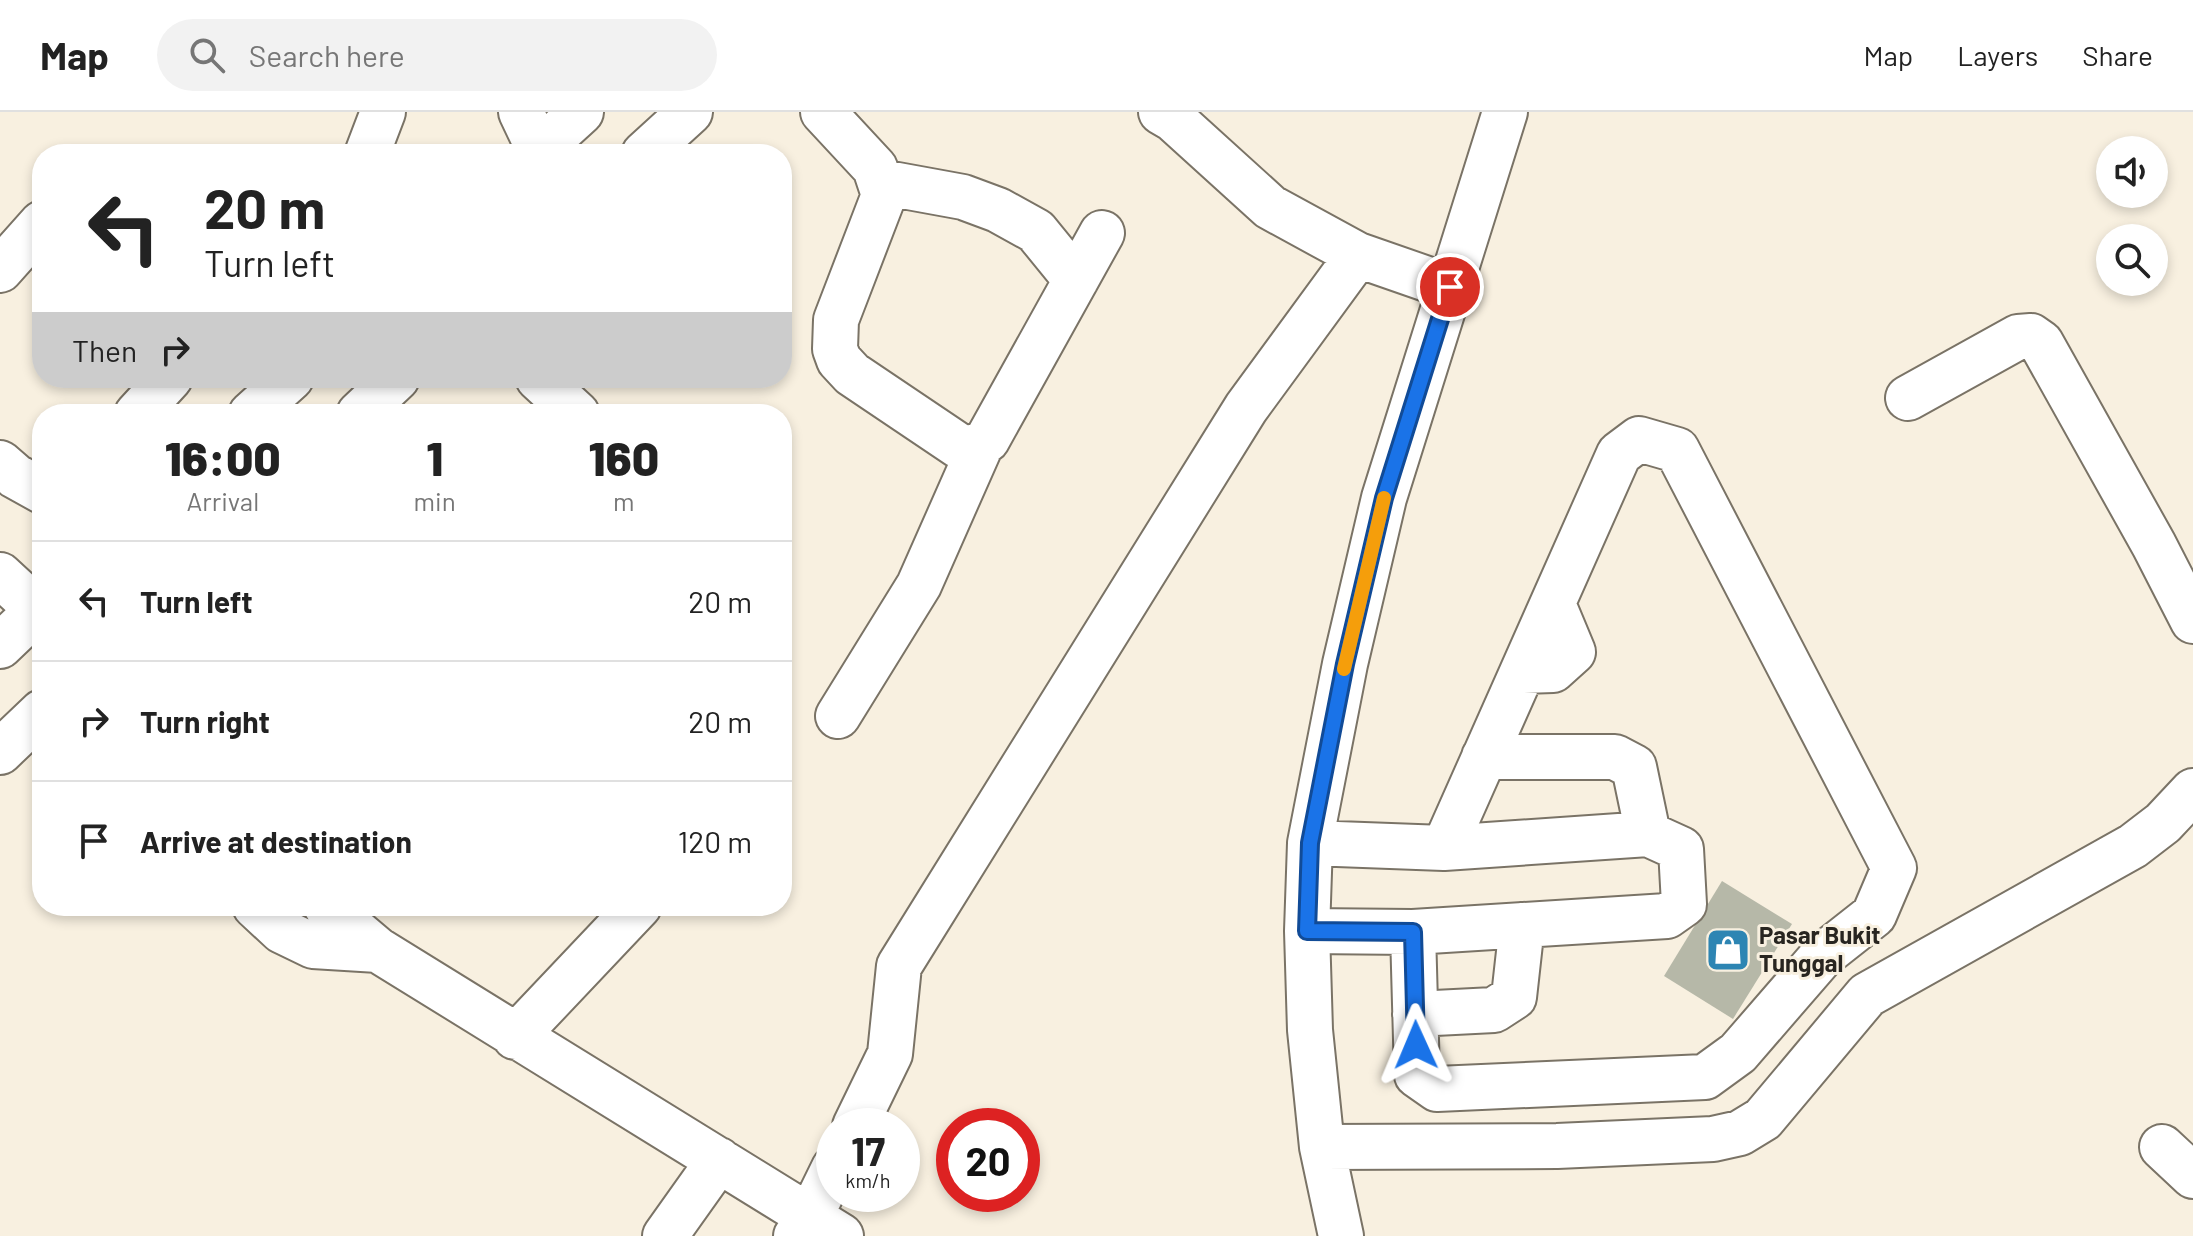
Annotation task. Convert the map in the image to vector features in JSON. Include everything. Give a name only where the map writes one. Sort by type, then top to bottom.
[{"type":"main road","points":[[371,144],[383,112]]},
{"type":"main road","points":[[532,139],[581,112]]},
{"type":"main road","points":[[655,144],[690,112]]},
{"type":"main road","points":[[823,112],[875,168],[884,195],[836,320],[835,349],[839,360],[852,374],[959,446],[970,450],[980,447]]},
{"type":"main road","points":[[1161,112],[1173,119],[1270,207],[1358,255],[1450,287]]},
{"type":"main road","points":[[1341,1236],[1322,1147],[1310,1030],[1307,931],[1310,843],[1345,664],[1384,498],[1505,112]]},
{"type":"main road","points":[[881,182],[963,197],[998,210],[1036,231],[1076,280]]},
{"type":"main road","points":[[838,716],[919,585],[980,447],[987,440],[1102,233]]},
{"type":"main road","points":[[0,270],[32,234]]},
{"type":"main road","points":[[864,1108],[890,1054],[899,966],[1246,408],[1358,255]]},
{"type":"main road","points":[[1908,398],[2018,337],[2031,336],[2041,343],[2193,621]]},
{"type":"main road","points":[[146,404],[161,388]]},
{"type":"main road","points":[[262,404],[280,388]]},
{"type":"main road","points":[[370,404],[386,388]]},
{"type":"main road","points":[[549,388],[566,404]]},
{"type":"main road","points":[[1413,932],[1417,1075],[1437,1089],[1705,1077],[1738,1053],[1822,956],[1874,915],[1894,868],[1677,450],[1639,439],[1619,454],[1444,848]]},
{"type":"main road","points":[[0,463],[32,485]]},
{"type":"main road","points":[[0,575],[32,601]]},
{"type":"main road","points":[[2,641],[32,615]]},
{"type":"main road","points":[[0,752],[32,722]]},
{"type":"main road","points":[[1484,757],[1615,757],[1634,767],[1648,834]]},
{"type":"main road","points":[[1322,1147],[1557,1146],[1713,1139],[1740,1133],[1763,1119],[1867,995],[2133,846],[2163,823],[2193,791]]},
{"type":"main road","points":[[1307,931],[1413,932],[1667,916],[1684,904],[1681,849],[1648,834],[1444,848],[1310,843]]},
{"type":"main road","points":[[266,916],[282,931],[329,919],[515,1037],[719,1160],[816,1230]]},
{"type":"main road","points":[[515,1037],[630,916]]},
{"type":"main road","points":[[1415,1014],[1494,1010],[1514,997],[1522,925]]},
{"type":"main road","points":[[2162,1147],[2193,1176]]},
{"type":"main road","points":[[665,1236],[719,1160]]},
{"type":"building","name":"Pasar Bukit Tunggal","points":[[1722,881],[1792,924],[1733,1019],[1664,976]]},
{"type":"slow traffic","points":[[1344,669],[1384,498]]},
{"type":"place","name":"Pasar Bukit Tunggal","points":[[1728,950]]},
{"type":"route","points":[[1416,1045],[1413,932],[1307,931],[1310,843],[1345,664],[1384,498],[1450,287]]}]
